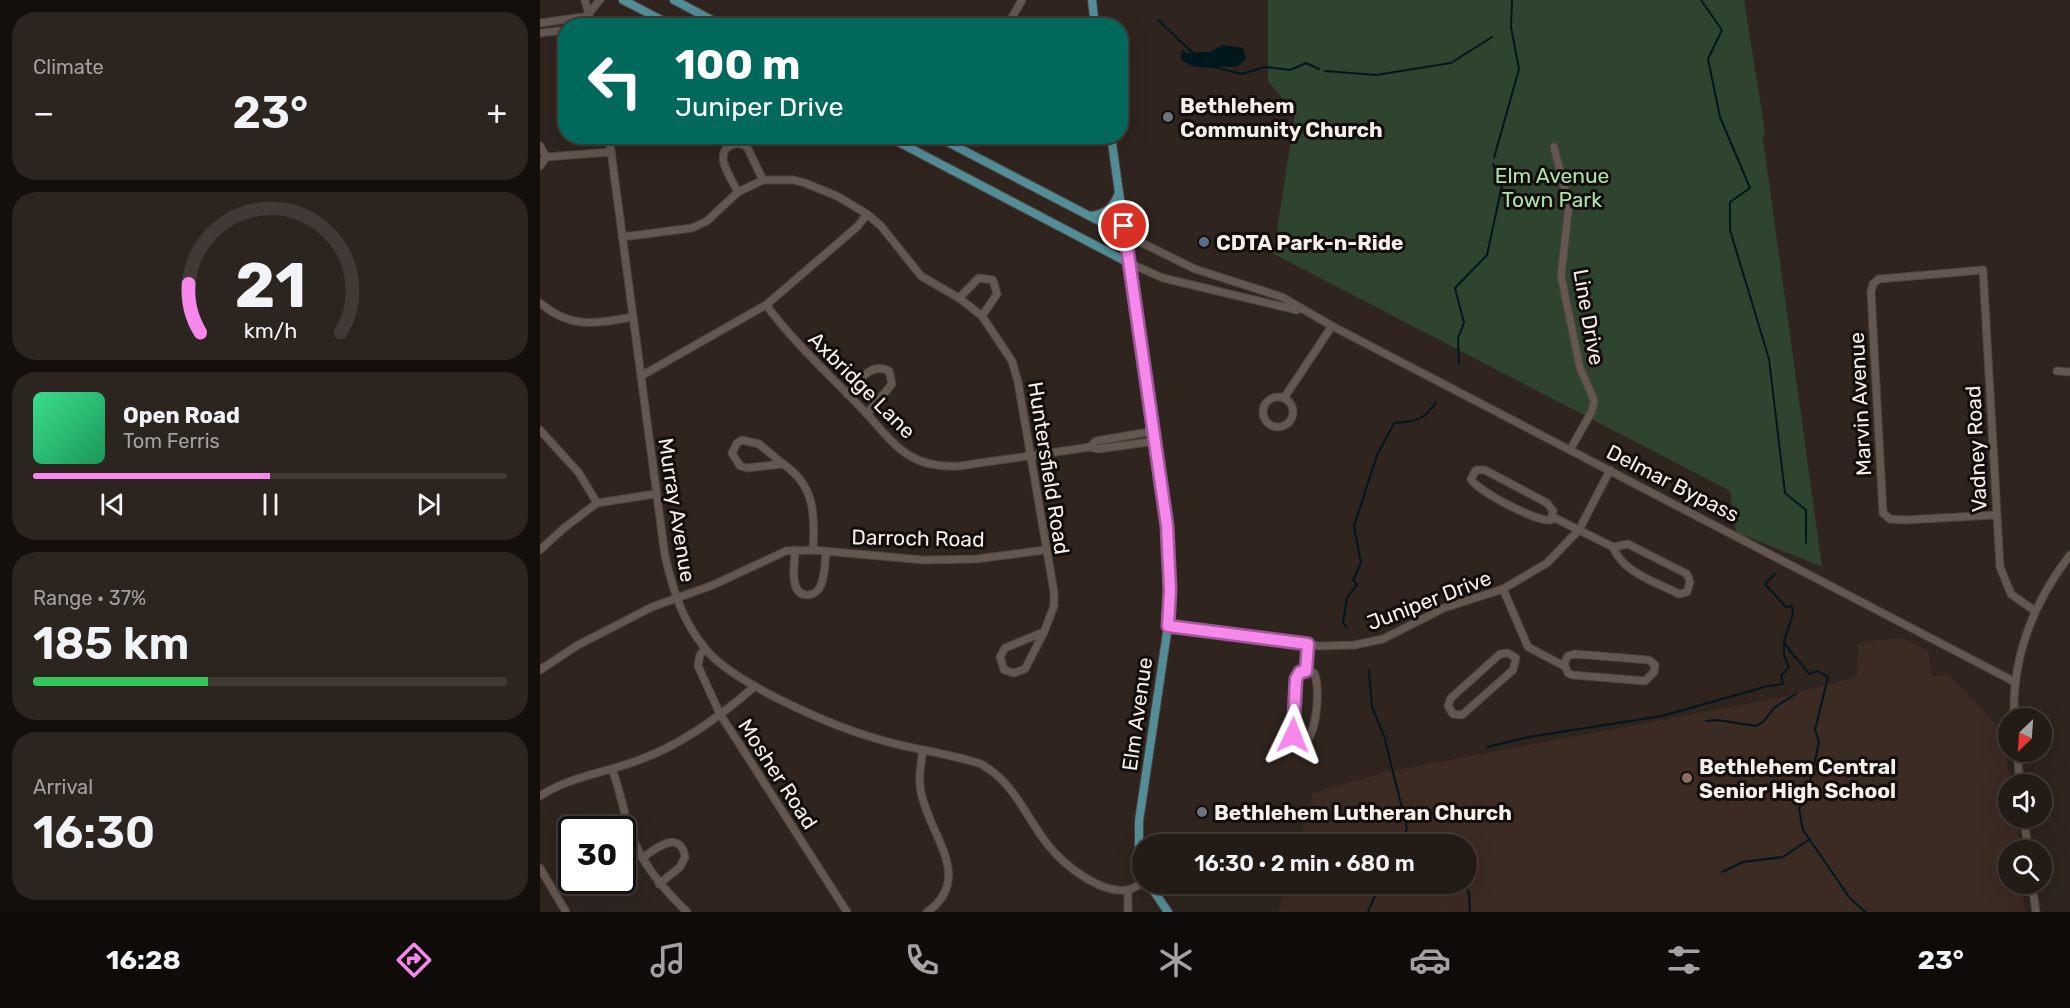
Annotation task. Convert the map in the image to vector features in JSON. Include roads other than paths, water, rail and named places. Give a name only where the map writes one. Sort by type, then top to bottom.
[{"type":"main road","points":[[623,0],[658,18]]},
{"type":"main road","points":[[674,0],[708,18]]},
{"type":"main road","points":[[1092,0],[1094,18]]},
{"type":"main road","name":"Delmar Bypass","points":[[902,144],[1129,263]]},
{"type":"main road","name":"Delmar Bypass","points":[[951,144],[1126,235]]},
{"type":"main road","name":"Elm Avenue","points":[[1112,144],[1168,537],[1168,626],[1139,834]]},
{"type":"main road","points":[[1090,216],[1103,214],[1111,209],[1119,193]]},
{"type":"main road","points":[[1156,894],[1168,912]]},
{"type":"street","points":[[585,0],[590,18]]},
{"type":"street","points":[[571,18],[589,15],[600,0]]},
{"type":"street","points":[[1012,18],[1022,0]]},
{"type":"street","points":[[540,23],[558,20]]},
{"type":"street","points":[[540,33],[558,31]]},
{"type":"street","name":"Murray Avenue","points":[[610,144],[665,556],[675,599],[705,649],[741,678],[870,737],[972,761],[996,772],[1015,794],[1056,855],[1078,873],[1102,885],[1128,890]]},
{"type":"street","points":[[732,144],[725,150],[723,159],[738,192]]},
{"type":"street","points":[[740,144],[747,147],[763,180]]},
{"type":"street","points":[[540,146],[546,158]]},
{"type":"street","name":"Line Drive","points":[[1554,147],[1569,205],[1561,276],[1580,368],[1594,400],[1592,411],[1570,450]]},
{"type":"street","points":[[540,166],[546,158],[611,152]]},
{"type":"street","name":"Huntersfield Road","points":[[622,237],[692,228],[713,216],[738,192],[763,180],[794,180],[837,196],[867,214],[881,226],[921,276],[959,298],[982,316],[1004,346],[1015,369],[1054,606],[1044,632],[1025,669],[1014,673],[1004,670],[1000,657],[1005,648],[1044,632]]},
{"type":"street","points":[[641,376],[766,305],[858,226],[867,214]]},
{"type":"street","name":"Delmar Bypass","points":[[1126,235],[1195,269],[1282,297],[1332,326],[2015,682]]},
{"type":"street","name":"Delmar Bypass","points":[[1129,263],[1163,278],[1286,306],[1314,316]]},
{"type":"street","name":"Vadney Road","points":[[1873,284],[1879,279],[1892,276],[1983,270],[2000,567],[2007,586],[2016,599],[2035,611]]},
{"type":"street","points":[[959,298],[979,278],[993,280],[997,294],[982,316]]},
{"type":"street","points":[[1232,294],[1236,282]]},
{"type":"street","name":"Marvin Avenue","points":[[1873,284],[1871,292],[1882,508],[1890,519],[1996,515]]},
{"type":"street","points":[[540,303],[560,317],[580,324],[633,317]]},
{"type":"street","name":"Axbridge Lane","points":[[766,305],[792,338],[899,448],[922,462],[944,467],[1090,447],[1098,449],[1156,441]]},
{"type":"street","points":[[1284,398],[1332,326]]},
{"type":"street","points":[[847,394],[874,368],[880,367],[889,371],[892,384],[867,414]]},
{"type":"street","points":[[2057,371],[2070,372]]},
{"type":"street","points":[[1284,398],[1293,410],[1291,420],[1284,426],[1274,427],[1263,417],[1263,407],[1270,399],[1284,398]]},
{"type":"street","points":[[540,430],[579,473],[597,503]]},
{"type":"street","name":"Axbridge Lane","points":[[1090,447],[1096,441],[1154,431]]},
{"type":"street","points":[[1121,436],[1122,446]]},
{"type":"street","points":[[783,464],[747,468],[740,466],[733,456],[734,447],[742,440],[750,440],[783,464],[801,478],[811,498],[814,518],[813,550]]},
{"type":"street","points":[[1553,516],[1551,520],[1544,521],[1482,490],[1472,482],[1472,475],[1476,470],[1485,470],[1547,504],[1553,516],[1579,530],[1613,547],[1628,544],[1635,546],[1687,574],[1690,582],[1687,592],[1679,594],[1625,566],[1618,559],[1613,547]]},
{"type":"street","name":"Juniper Drive","points":[[1168,626],[1308,644],[1354,645],[1383,639],[1444,608],[1503,589],[1547,563],[1579,530],[1610,470]]},
{"type":"street","points":[[540,550],[597,503],[655,494]]},
{"type":"street","name":"Darroch Road","points":[[795,550],[795,584],[798,591],[807,595],[815,593],[821,585],[826,552]]},
{"type":"street","name":"Darroch Road","points":[[540,670],[618,623],[712,585],[778,554],[795,550],[813,550],[924,560],[966,559],[1045,550]]},
{"type":"street","points":[[2014,708],[2015,682],[2023,642],[2047,587],[2070,555]]},
{"type":"street","points":[[1503,589],[1528,647],[1564,666],[1568,673],[1645,681],[1654,672],[1655,665],[1649,660],[1575,654],[1568,656],[1564,666]]},
{"type":"street","points":[[1306,671],[1308,644]]},
{"type":"street","points":[[1516,658],[1508,653],[1500,654],[1450,698],[1448,706],[1451,712],[1458,716],[1468,710],[1514,670],[1516,658],[1528,647]]},
{"type":"street","name":"Mosher Road","points":[[705,649],[700,654],[698,666],[720,714],[847,912]]},
{"type":"street","points":[[1306,671],[1314,673],[1317,686],[1314,730],[1311,738],[1304,743],[1295,740],[1293,727],[1296,679],[1300,672],[1306,671]]},
{"type":"street","points":[[540,796],[556,786],[585,774],[612,769],[653,755],[720,714],[756,686]]},
{"type":"street","points":[[923,750],[919,778],[921,793],[950,878],[946,895],[927,912]]},
{"type":"street","points":[[612,769],[633,839],[642,858],[659,884],[687,912]]},
{"type":"street","points":[[642,858],[668,842],[677,843],[682,847],[685,857],[681,866],[659,884]]},
{"type":"street","points":[[540,868],[566,912]]},
{"type":"street","points":[[1128,912],[1128,890],[1132,888]]},
{"type":"street","points":[[2033,894],[2036,912]]},
{"type":"water","points":[[1223,45],[1243,48],[1246,59],[1237,67],[1200,67],[1181,59],[1182,49],[1186,53],[1210,52]]},
{"type":"waterway","points":[[1494,158],[1519,69],[1511,27],[1512,0]]},
{"type":"waterway","points":[[1701,0],[1722,30],[1708,59],[1720,117],[1750,188],[1730,202],[1730,230],[1769,359],[1785,493],[1806,510],[1806,543]]},
{"type":"waterway","points":[[1158,20],[1193,53]]},
{"type":"waterway","points":[[1325,71],[1376,75],[1451,63],[1492,37]]},
{"type":"waterway","points":[[1209,66],[1242,74],[1265,67],[1290,70],[1306,63],[1319,69]]},
{"type":"waterway","points":[[1459,364],[1458,338],[1464,323],[1455,288],[1487,255],[1502,185],[1493,164]]},
{"type":"waterway","points":[[1347,628],[1343,623],[1347,598],[1357,584],[1353,580],[1361,563],[1354,526],[1377,455],[1394,423],[1419,419],[1428,413],[1436,402]]},
{"type":"waterway","points":[[1775,574],[1765,584],[1786,607],[1792,606],[1793,614],[1784,641],[1809,674],[1818,671],[1828,677],[1815,730],[1819,742],[1812,775],[1799,809],[1803,830],[1849,897],[1865,912]]},
{"type":"waterway","points":[[1487,747],[1529,737],[1662,716],[1768,686],[1783,684],[1781,676],[1789,667],[1784,655],[1784,643]]},
{"type":"waterway","points":[[1369,670],[1372,707],[1384,736],[1407,828],[1405,834]]},
{"type":"waterway","points":[[1706,721],[1717,720],[1756,726],[1763,722],[1775,707],[1796,694]]},
{"type":"waterway","points":[[1722,872],[1743,862],[1783,857],[1810,839]]},
{"type":"waterway","points":[[1368,912],[1376,894]]},
{"type":"waterway","points":[[1469,894],[1470,912]]},
{"type":"place","name":"Bethlehem Community Church","points":[[1168,117]]},
{"type":"place","name":"CDTA Park-n-Ride","points":[[1204,242]]},
{"type":"place","name":"Bethlehem Central Senior High School","points":[[1687,778]]},
{"type":"place","name":"Bethlehem Lutheran Church","points":[[1202,812]]},
{"type":"park label","name":"Elm Avenue Town Park","points":[[1552,187]]}]
